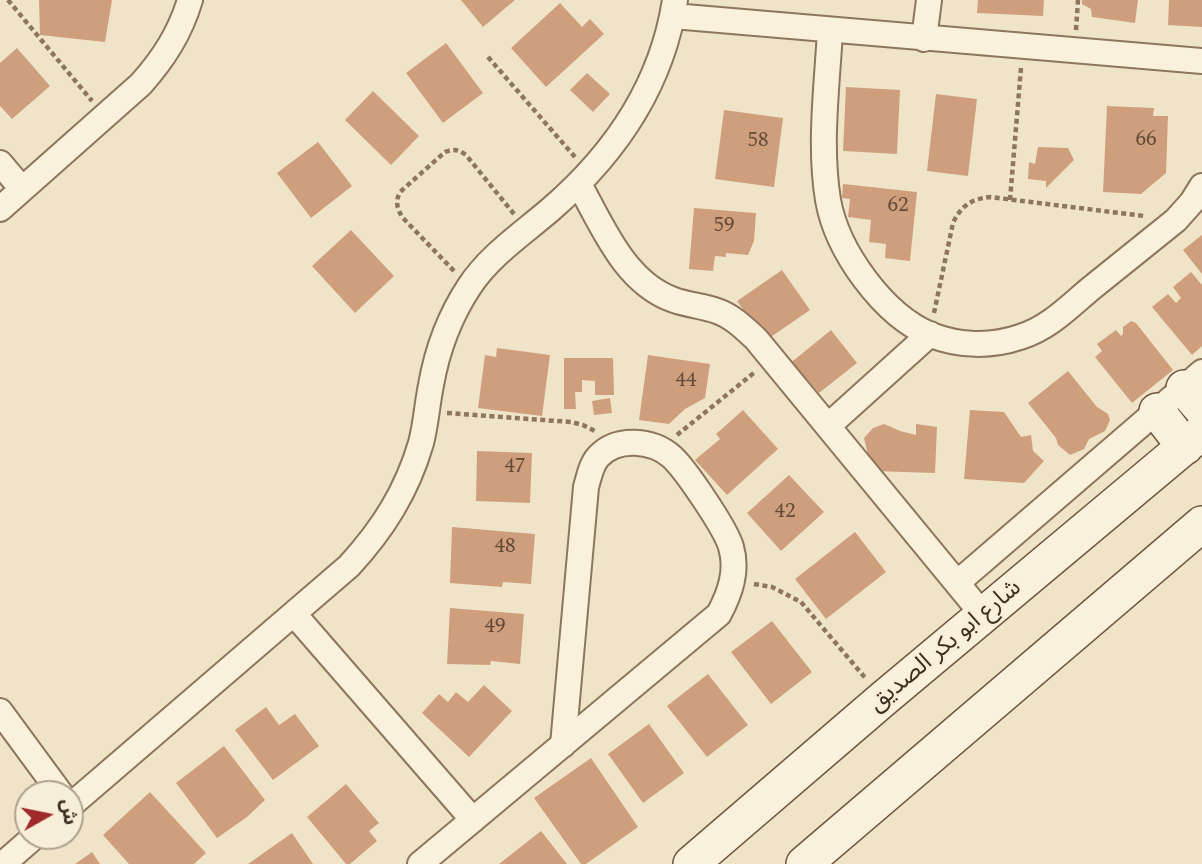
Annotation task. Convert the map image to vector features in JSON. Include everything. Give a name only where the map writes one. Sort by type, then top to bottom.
[{"type":"main road","points":[[1157,411],[1193,439]]},
{"type":"main road","name":"شارع ابو بكر الصديق","points":[[691,864],[1193,439]]},
{"type":"main road","points":[[804,864],[1202,524]]},
{"type":"street","points":[[0,209],[141,84],[159,64],[173,42],[190,0]]},
{"type":"street","points":[[924,38],[929,0]]},
{"type":"street","points":[[84,794],[349,566],[387,521],[413,468],[422,440],[440,346],[469,286],[485,265],[585,179],[606,155],[635,113],[658,66],[674,8],[830,31],[1202,61]]},
{"type":"street","points":[[830,31],[824,170],[829,204],[836,226],[855,266],[876,293],[901,316],[930,334],[960,343],[990,344],[1021,337],[1048,324],[1176,220],[1202,186]]},
{"type":"street","points":[[0,163],[22,189]]},
{"type":"street","points":[[585,179],[616,249],[631,270],[650,288],[673,300],[718,311],[738,323],[772,359],[984,616]]},
{"type":"street","points":[[828,426],[930,334]]},
{"type":"street","points":[[957,583],[1157,411],[1196,390]]},
{"type":"street","points":[[420,864],[563,745],[719,614],[732,585],[734,567],[732,548],[725,531],[673,458],[644,443],[628,443],[612,448],[598,457],[586,487],[563,745]]},
{"type":"street","points":[[294,614],[473,820]]},
{"type":"street","points":[[0,710],[51,780]]},
{"type":"street","points":[[3,864],[19,850]]},
{"type":"path","points":[[8,0],[104,116]]},
{"type":"path","points":[[1010,200],[1022,46]]},
{"type":"path","points":[[488,57],[585,179]]},
{"type":"path","points":[[469,286],[402,217],[397,207],[400,192],[445,152],[459,150],[466,155],[526,230]]},
{"type":"path","points":[[930,334],[953,223],[958,212],[978,198],[990,197],[1176,220]]},
{"type":"path","points":[[660,449],[772,359]]},
{"type":"path","points":[[427,411],[570,422],[594,430],[612,448]]},
{"type":"path","points":[[732,585],[756,584],[772,587],[801,603],[883,699]]},
{"type":"building","points":[[39,0],[112,0],[105,42],[40,35]]},
{"type":"building","points":[[461,0],[515,0],[483,27]]},
{"type":"building","points":[[978,0],[1044,0],[1043,16],[977,13]]},
{"type":"building","points":[[1082,0],[1138,0],[1135,23],[1092,17],[1091,9],[1082,4]]},
{"type":"building","points":[[1169,0],[1202,0],[1202,27],[1168,25]]},
{"type":"building","points":[[560,3],[582,27],[590,19],[604,34],[546,87],[511,48]]},
{"type":"building","points":[[446,43],[483,93],[443,123],[406,73]]},
{"type":"building","points":[[17,48],[50,86],[12,119],[0,106],[0,63]]},
{"type":"building","points":[[587,73],[610,94],[593,112],[570,90]]},
{"type":"building","points":[[846,87],[900,90],[897,154],[843,151]]},
{"type":"building","points":[[373,91],[419,136],[391,165],[345,120]]},
{"type":"building","points":[[936,94],[977,99],[968,176],[927,171]]},
{"type":"building","points":[[1107,106],[1154,108],[1153,116],[1168,116],[1166,173],[1141,194],[1103,192]]},
{"type":"building","points":[[724,110],[783,118],[774,187],[715,179]]},
{"type":"building","points":[[318,142],[352,186],[311,218],[277,173]]},
{"type":"building","points":[[1038,147],[1068,148],[1074,160],[1046,188],[1046,181],[1028,179],[1029,162],[1035,164]]},
{"type":"building","points":[[843,184],[917,192],[910,261],[885,258],[886,244],[869,242],[871,220],[848,217],[850,199],[842,198]]},
{"type":"building","points":[[694,208],[756,213],[754,241],[748,255],[726,253],[726,257],[715,256],[713,271],[689,269]]},
{"type":"building","points":[[351,230],[394,276],[355,313],[312,266]]},
{"type":"building","points":[[1202,235],[1202,274],[1183,250]]},
{"type":"building","points":[[782,270],[810,310],[765,341],[737,301]]},
{"type":"building","points":[[1191,272],[1202,285],[1202,346],[1192,355],[1152,307],[1168,294],[1176,303],[1181,298],[1173,287]]},
{"type":"building","points":[[1131,321],[1136,323],[1173,370],[1132,403],[1095,357],[1102,351],[1097,344],[1116,330],[1121,336],[1123,327]]},
{"type":"building","points":[[831,330],[857,363],[819,393],[807,379],[802,383],[788,365]]},
{"type":"building","points":[[497,348],[550,355],[542,416],[478,408],[485,355],[496,357]]},
{"type":"building","points":[[648,355],[710,364],[705,398],[685,409],[669,424],[639,420]]},
{"type":"building","points":[[564,358],[613,358],[614,395],[595,395],[595,381],[582,380],[582,392],[575,392],[576,409],[564,409]]},
{"type":"building","points":[[1068,371],[1097,407],[1108,414],[1110,420],[1105,431],[1089,439],[1084,449],[1070,455],[1058,445],[1056,438],[1028,403]]},
{"type":"building","points":[[610,398],[612,413],[594,415],[592,401]]},
{"type":"building","points":[[743,410],[778,449],[727,495],[695,460],[720,439],[716,434]]},
{"type":"building","points":[[970,410],[1004,412],[1021,437],[1031,435],[1033,451],[1044,461],[1024,483],[964,479]]},
{"type":"building","points":[[884,424],[916,435],[916,424],[937,427],[935,473],[872,471],[864,438],[873,428]]},
{"type":"building","points":[[477,451],[532,453],[530,503],[476,501]]},
{"type":"building","points":[[789,475],[824,512],[781,551],[747,513]]},
{"type":"building","points":[[452,527],[535,534],[531,584],[503,582],[502,587],[450,583]]},
{"type":"building","points":[[855,532],[886,572],[826,619],[795,579]]},
{"type":"building","points":[[450,608],[524,614],[520,664],[491,661],[490,665],[447,664]]},
{"type":"building","points":[[772,621],[812,672],[771,704],[731,652]]},
{"type":"building","points":[[708,674],[748,725],[707,757],[667,706]]},
{"type":"building","points":[[484,685],[512,711],[469,757],[422,713],[439,694],[448,702],[456,692],[468,702]]},
{"type":"building","points":[[266,707],[279,725],[295,714],[319,746],[273,780],[235,730]]},
{"type":"building","points":[[649,724],[684,773],[643,803],[608,754]]},
{"type":"building","points":[[224,746],[265,800],[247,817],[217,838],[176,783]]},
{"type":"building","points":[[591,758],[638,827],[586,864],[581,864],[534,798]]},
{"type":"building","points":[[346,784],[379,823],[369,831],[377,841],[350,864],[346,864],[307,817]]},
{"type":"building","points":[[150,792],[206,853],[194,864],[129,864],[103,835]]},
{"type":"building","points":[[541,831],[567,864],[499,864]]},
{"type":"building","points":[[292,833],[313,864],[248,864]]},
{"type":"building","points":[[92,852],[100,864],[75,864]]}]
